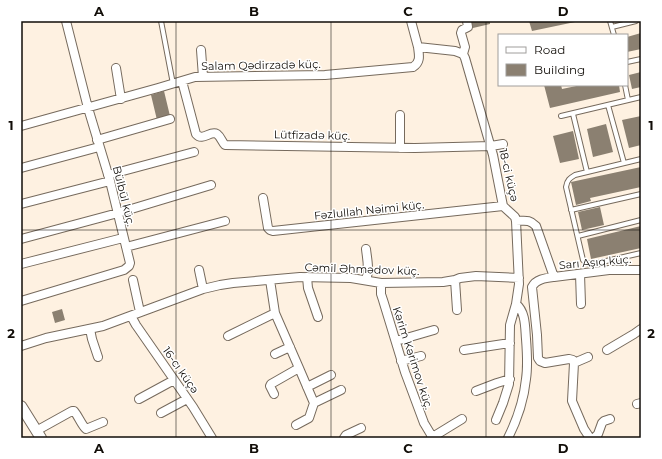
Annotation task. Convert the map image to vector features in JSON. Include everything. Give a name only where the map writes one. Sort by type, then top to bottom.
[{"type":"street","name":"Bülbül küç.","points":[[21,301],[124,270],[130,263],[109,178],[88,108],[66,21]]},
{"type":"street","points":[[411,21],[418,47],[455,51],[463,54]]},
{"type":"street","name":"18-ci küçə","points":[[467,21],[468,27],[461,32],[465,47],[463,54],[491,146],[503,206],[515,218],[516,221]]},
{"type":"street","name":"Salam Qədirzadə küç.","points":[[21,126],[195,77],[325,75],[413,67],[419,62],[420,58],[418,47]]},
{"type":"street","points":[[201,50],[203,77]]},
{"type":"street","points":[[116,68],[121,99]]},
{"type":"street","name":"Lütfizadə küç.","points":[[182,81],[198,137],[213,133],[219,136],[223,143],[228,145],[400,148],[491,146],[503,144]]},
{"type":"street","points":[[400,115],[400,148]]},
{"type":"street","points":[[21,168],[170,119]]},
{"type":"street","points":[[21,204],[194,152]]},
{"type":"street","points":[[21,239],[118,213],[211,185]]},
{"type":"street","name":"Fəzlullah Nəimi küç.","points":[[263,198],[268,228],[273,231],[503,206]]},
{"type":"street","points":[[126,247],[225,221]]},
{"type":"street","points":[[496,420],[508,390],[510,379],[510,326],[516,304],[519,284],[516,221]]},
{"type":"street","name":"Sarı Aşıq küç.","points":[[516,221],[531,221],[536,226],[554,276],[609,270],[641,270]]},
{"type":"street","points":[[21,264],[123,238]]},
{"type":"street","points":[[366,248],[368,274],[366,280]]},
{"type":"street","points":[[199,270],[203,289]]},
{"type":"street","points":[[580,274],[581,304]]},
{"type":"street","name":"Cəmil Əhmədov küç.","points":[[21,346],[53,336],[103,326],[203,289],[227,284],[307,277],[351,278],[381,283],[443,282],[476,276],[519,278]]},
{"type":"street","points":[[554,276],[537,280],[532,287],[538,358],[540,361],[545,363],[569,359],[573,360],[572,401],[589,437],[598,434],[602,423],[610,419]]},
{"type":"street","points":[[307,277],[308,288],[318,317]]},
{"type":"street","points":[[133,280],[140,312]]},
{"type":"street","points":[[270,280],[275,313],[314,403],[309,418],[296,425]]},
{"type":"street","points":[[455,280],[456,310]]},
{"type":"street","name":"Kərim Kərimov küç.","points":[[381,283],[382,300],[401,361],[420,414],[432,438]]},
{"type":"street","points":[[508,438],[520,408],[527,378],[525,323],[516,304]]},
{"type":"street","points":[[228,336],[275,313]]},
{"type":"street","name":"16-cı küçə","points":[[131,316],[212,438]]},
{"type":"street","points":[[90,329],[98,356]]},
{"type":"street","points":[[607,350],[641,329]]},
{"type":"street","points":[[396,341],[434,330]]},
{"type":"street","points":[[464,350],[510,343]]},
{"type":"street","points":[[275,354],[290,347]]},
{"type":"street","points":[[401,361],[421,356]]},
{"type":"street","points":[[574,363],[588,357]]},
{"type":"street","points":[[274,394],[270,386],[271,384],[299,368]]},
{"type":"street","points":[[307,387],[332,375]]},
{"type":"street","points":[[476,391],[510,379]]},
{"type":"street","points":[[139,399],[174,380]]},
{"type":"street","points":[[314,403],[341,390]]},
{"type":"street","points":[[161,413],[187,399]]},
{"type":"street","points":[[22,410],[38,435],[72,411],[77,414],[86,429],[102,422]]},
{"type":"street","points":[[432,438],[462,419]]},
{"type":"street","points":[[344,438],[346,435],[361,428]]},
{"type":"lane","points":[[161,21],[173,84]]},
{"type":"lane","points":[[610,21],[614,34]]},
{"type":"lane","points":[[612,27],[636,21]]},
{"type":"lane","points":[[628,62],[641,59]]},
{"type":"lane","points":[[625,86],[628,100]]},
{"type":"lane","points":[[561,116],[641,97]]},
{"type":"lane","points":[[608,105],[624,164]]},
{"type":"lane","points":[[573,114],[587,172]]},
{"type":"lane","points":[[641,159],[571,177],[567,183],[566,190],[583,260],[586,263],[593,264],[641,253]]},
{"type":"lane","points":[[571,210],[641,194]]},
{"type":"lane","points":[[578,236],[641,220]]},
{"type":"building","points":[[471,21],[490,21],[490,24],[473,28]]},
{"type":"building","points":[[529,21],[575,21],[575,22],[532,31]]},
{"type":"building","points":[[641,33],[641,49],[628,52],[628,37]]},
{"type":"building","points":[[641,72],[641,87],[632,89],[629,75]]},
{"type":"building","points":[[544,86],[561,86],[562,89],[576,86],[619,86],[620,92],[550,108]]},
{"type":"building","points":[[164,91],[170,116],[157,120],[151,95]]},
{"type":"building","points":[[641,116],[641,145],[629,148],[622,120]]},
{"type":"building","points":[[606,124],[613,152],[593,157],[587,129]]},
{"type":"building","points":[[573,131],[579,159],[560,163],[553,136]]},
{"type":"building","points":[[641,167],[641,187],[590,198],[591,201],[576,205],[571,182]]},
{"type":"building","points":[[600,207],[604,225],[582,230],[578,212]]},
{"type":"building","points":[[641,226],[641,248],[591,259],[587,239]]},
{"type":"building","points":[[62,309],[65,320],[55,323],[52,312]]}]
